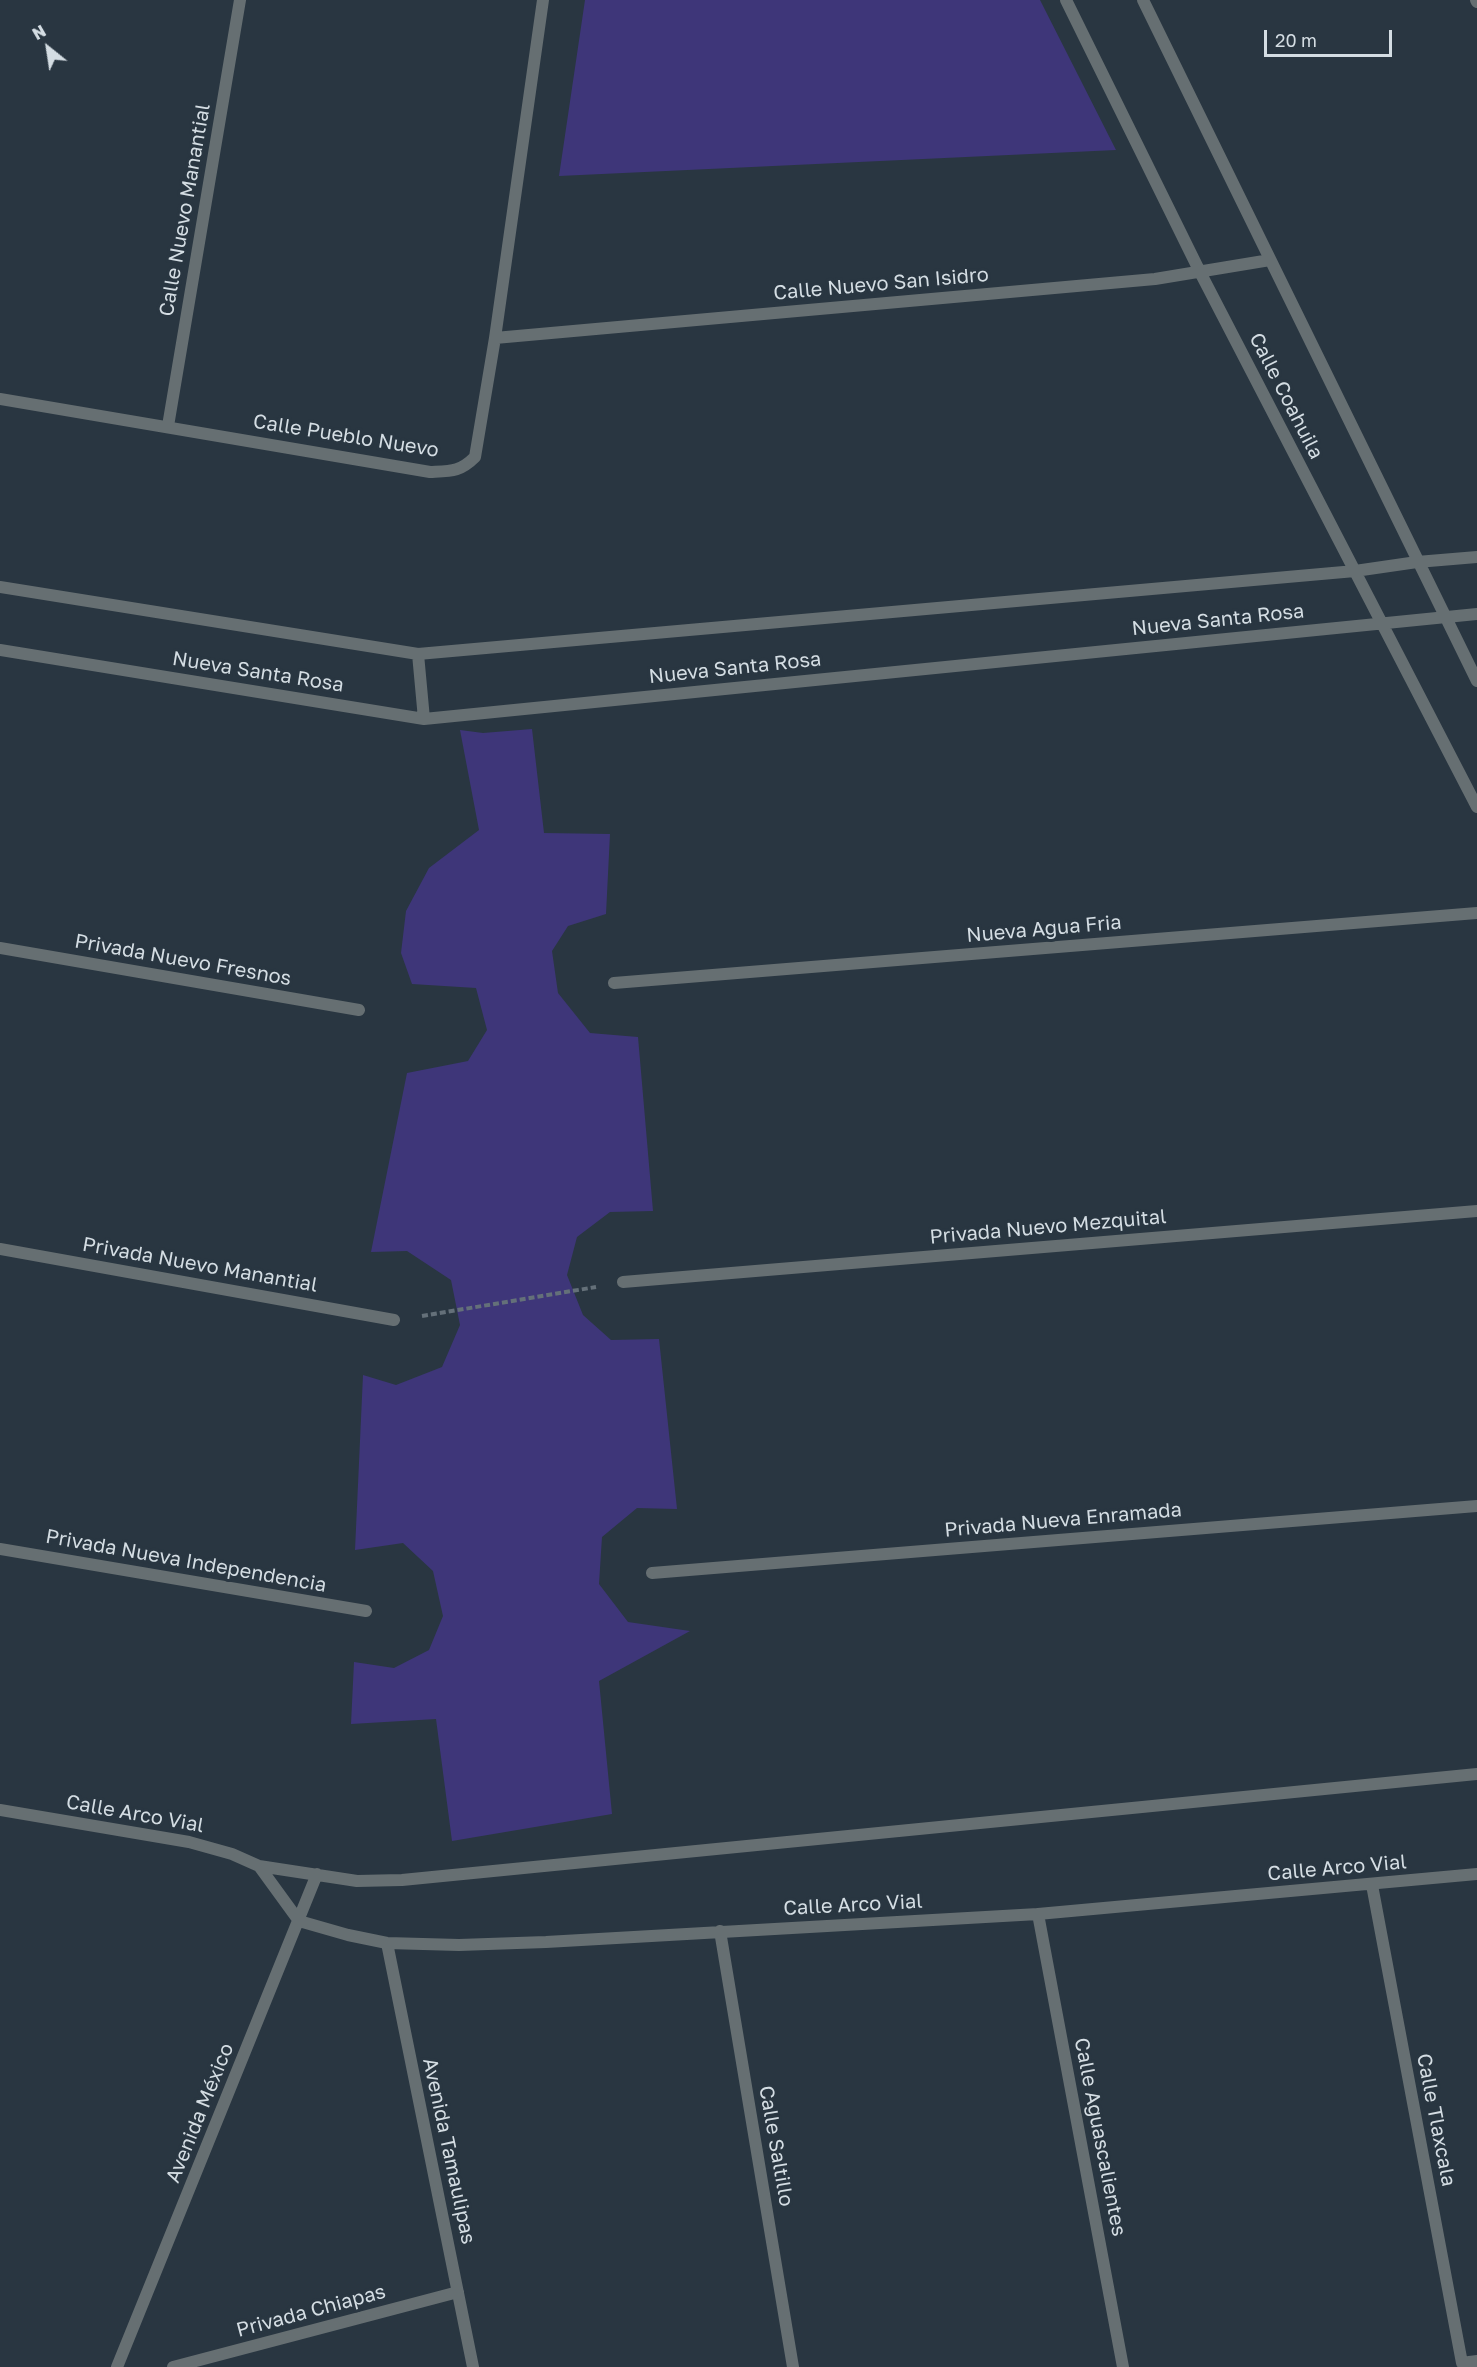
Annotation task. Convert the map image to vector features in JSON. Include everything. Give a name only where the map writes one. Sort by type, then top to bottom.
[{"type":"street","name":"Calle Nuevo Manantial","points":[[168,426],[240,0]]},
{"type":"street","name":"Calle Pueblo Nuevo","points":[[0,399],[430,472],[452,471],[465,467],[475,457],[495,338],[543,0]]},
{"type":"street","name":"Calle Coahuila","points":[[1066,0],[1200,272],[1477,807]]},
{"type":"street","points":[[1143,0],[1477,681]]},
{"type":"street","name":"Calle Nuevo San Isidro","points":[[495,338],[1155,279],[1270,260]]},
{"type":"street","name":"Nueva Santa Rosa","points":[[0,587],[418,654],[1355,571],[1417,562],[1477,557]]},
{"type":"street","name":"Nueva Santa Rosa","points":[[0,650],[424,719],[1477,614]]},
{"type":"street","points":[[418,654],[424,719]]},
{"type":"street","name":"Nueva Agua Fria","points":[[614,983],[1477,913]]},
{"type":"street","name":"Privada Nuevo Fresnos","points":[[0,948],[359,1010]]},
{"type":"street","name":"Privada Nuevo Mezquital","points":[[623,1282],[1477,1211]]},
{"type":"street","name":"Privada Nuevo Manantial","points":[[0,1249],[394,1320]]},
{"type":"street","name":"Privada Nueva Enramada","points":[[652,1573],[1477,1506]]},
{"type":"street","name":"Privada Nueva Independencia","points":[[0,1549],[366,1611]]},
{"type":"street","name":"Calle Arco Vial","points":[[0,1810],[189,1842],[232,1854],[259,1866],[357,1881],[402,1880],[1477,1774]]},
{"type":"street","name":"Calle Arco Vial","points":[[259,1866],[300,1921],[348,1935],[387,1943],[459,1945],[1038,1914],[1477,1874]]},
{"type":"street","name":"Avenida México","points":[[117,2367],[300,1921],[317,1874]]},
{"type":"street","name":"Calle Tlaxcala","points":[[1372,1885],[1462,2363],[1477,2361]]},
{"type":"street","name":"Calle Aguascalientes","points":[[1038,1914],[1123,2367]]},
{"type":"street","name":"Calle Saltillo","points":[[720,1931],[793,2367]]},
{"type":"street","name":"Avenida Tamaulipas","points":[[387,1943],[473,2367]]},
{"type":"street","name":"Privada Chiapas","points":[[173,2367],[458,2292]]},
{"type":"path","points":[[394,1320],[623,1282]]},
{"type":"shaded area","points":[[585,0],[1040,0],[1116,150],[559,176]]},
{"type":"shaded area","points":[[532,729],[544,833],[610,834],[606,914],[568,926],[552,951],[558,993],[590,1033],[638,1037],[653,1211],[610,1212],[577,1237],[567,1275],[583,1315],[611,1340],[659,1339],[677,1509],[637,1508],[602,1537],[599,1584],[628,1622],[690,1631],[599,1681],[612,1814],[452,1841],[436,1719],[351,1724],[354,1662],[394,1668],[429,1650],[443,1616],[433,1571],[403,1543],[355,1550],[363,1375],[396,1385],[442,1367],[460,1325],[451,1280],[407,1251],[371,1252],[407,1073],[468,1061],[487,1030],[476,988],[412,984],[401,953],[406,911],[429,868],[479,830],[460,730],[483,733]]}]
